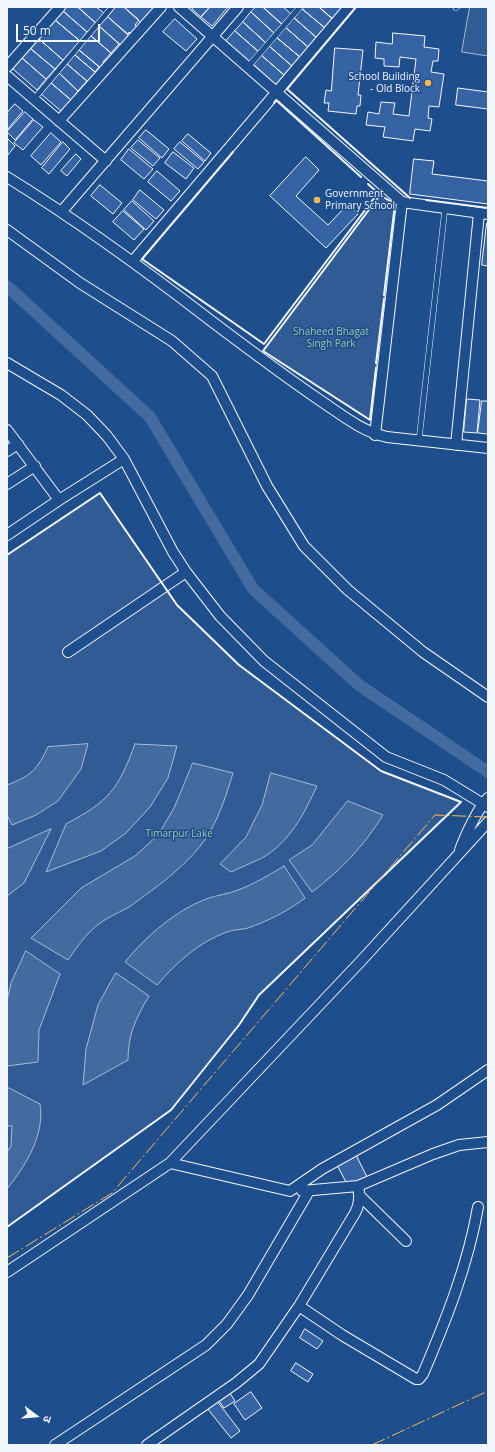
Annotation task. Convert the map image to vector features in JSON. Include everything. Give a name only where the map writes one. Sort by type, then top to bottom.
[{"type":"street","points":[[7,67],[60,7]]},
{"type":"street","points":[[60,121],[161,7]]},
{"type":"street","points":[[179,7],[402,202],[484,214],[456,444]]},
{"type":"street","points":[[62,211],[238,7]]},
{"type":"street","points":[[133,261],[349,7]]},
{"type":"street","points":[[7,76],[106,161]]},
{"type":"street","points":[[7,177],[62,211],[133,261],[272,367],[359,427],[375,434],[488,448]]},
{"type":"street","points":[[375,434],[402,202]]},
{"type":"street","points":[[7,230],[80,283],[172,341],[212,376],[267,486],[304,546],[348,590],[417,647],[488,697]]},
{"type":"street","points":[[7,363],[61,395],[87,415],[107,436],[124,459],[173,552],[186,572],[220,616],[252,651],[311,701],[386,758],[444,780],[486,802],[465,835],[458,855]]},
{"type":"street","points":[[7,430],[59,500]]},
{"type":"street","points":[[7,451],[18,444]]},
{"type":"street","points":[[7,536],[59,500],[124,459]]},
{"type":"street","points":[[7,484],[35,466]]},
{"type":"street","points":[[68,652],[186,572]]},
{"type":"street","points":[[7,1272],[170,1163],[361,962],[488,822]]},
{"type":"street","points":[[290,1192],[322,1169],[436,1105],[488,1070]]},
{"type":"street","points":[[170,1163],[290,1192],[359,1191],[433,1154],[459,1145],[488,1142]]},
{"type":"street","points":[[55,1445],[110,1410],[211,1340],[227,1324],[248,1295],[309,1191]]},
{"type":"street","points":[[359,1191],[406,1241]]},
{"type":"street","points":[[147,1445],[250,1373],[267,1355],[299,1306],[359,1206],[359,1191]]},
{"type":"street","points":[[299,1306],[342,1335],[416,1379],[419,1379],[423,1374],[448,1315],[466,1256],[478,1207]]},
{"type":"lane","points":[[34,99],[112,7]]},
{"type":"lane","points":[[247,68],[300,7]]},
{"type":"lane","points":[[419,440],[445,208]]},
{"type":"shaded area","points":[[470,7],[488,7],[488,56],[462,52]]},
{"type":"shaded area","name":"Shaheed Bhagat Singh Park","points":[[380,195],[395,204],[370,420],[263,351]]},
{"type":"shaded area","name":"Timarpur Lake","points":[[100,493],[177,605],[239,665],[381,771],[461,802],[259,995],[239,1025],[171,1110],[7,1227],[7,555]]},
{"type":"shaded area","points":[[88,744],[81,769],[58,801],[36,815],[12,825],[7,815],[7,785],[28,775],[37,767],[48,747]]},
{"type":"shaded area","points":[[135,744],[177,746],[168,778],[150,807],[126,833],[101,851],[46,872],[66,824],[93,808],[110,793],[123,773]]},
{"type":"shaded area","points":[[193,763],[233,773],[224,802],[215,823],[204,841],[185,863],[129,907],[108,918],[90,931],[68,960],[31,938],[81,888],[135,856],[158,835],[174,808]]},
{"type":"shaded area","points":[[271,773],[317,786],[301,817],[281,844],[262,858],[231,872],[220,864],[246,837],[262,805]]},
{"type":"shaded area","points":[[348,801],[383,815],[368,837],[351,857],[333,875],[312,892],[289,860],[312,845]]},
{"type":"shaded area","points":[[51,829],[24,883],[7,896],[7,849]]},
{"type":"shaded area","points":[[284,866],[305,898],[292,907],[246,929],[230,931],[207,941],[172,968],[157,985],[125,962],[142,943],[162,925],[185,909],[209,898],[231,893],[244,888]]},
{"type":"shaded area","points":[[26,951],[60,974],[39,1030],[38,1062],[7,1066],[7,1001],[11,983]]},
{"type":"shaded area","points":[[116,973],[149,996],[140,1012],[131,1034],[128,1060],[83,1085],[86,1049],[98,1005]]},
{"type":"shaded area","points":[[7,1088],[40,1104],[41,1116],[37,1138],[27,1160],[7,1189],[7,1152],[11,1146],[12,1126],[7,1126]]},
{"type":"building","points":[[67,7],[78,7],[96,23],[87,32],[63,11]]},
{"type":"building","points":[[78,7],[96,7],[104,13],[96,23]]},
{"type":"building","points":[[116,7],[124,7],[139,20],[135,25],[138,28],[132,35],[129,32],[128,34],[108,17]]},
{"type":"building","points":[[124,7],[151,7],[153,9],[141,22]]},
{"type":"building","points":[[194,7],[210,7],[201,17],[192,9]]},
{"type":"building","points":[[210,7],[228,7],[212,26],[201,17]]},
{"type":"building","points":[[256,7],[263,7],[282,24],[274,33],[251,12]]},
{"type":"building","points":[[263,7],[283,7],[291,14],[282,24]]},
{"type":"building","points":[[319,7],[333,19],[325,28],[301,8]]},
{"type":"building","points":[[319,7],[339,7],[341,9],[333,19]]},
{"type":"building","points":[[301,8],[325,28],[317,38],[293,17]]},
{"type":"building","points":[[63,11],[87,32],[80,41],[55,20]]},
{"type":"building","points":[[251,12],[274,33],[266,43],[243,22]]},
{"type":"building","points":[[108,17],[130,37],[122,46],[99,26]]},
{"type":"building","points":[[293,17],[317,38],[308,47],[285,27]]},
{"type":"building","points":[[175,19],[197,39],[186,51],[163,32]]},
{"type":"building","points":[[55,20],[80,41],[63,60],[39,39]]},
{"type":"building","points":[[243,22],[266,43],[259,52],[235,31]]},
{"type":"building","points":[[99,26],[119,44],[111,53],[91,36]]},
{"type":"building","points":[[285,27],[308,47],[300,57],[276,37]]},
{"type":"building","points":[[235,31],[259,52],[250,62],[226,41]]},
{"type":"building","name":"School Building - Old Block","points":[[393,33],[425,36],[424,47],[439,49],[438,61],[433,61],[431,72],[444,74],[439,107],[429,106],[428,118],[432,119],[430,131],[415,129],[413,141],[383,137],[385,127],[366,125],[368,112],[379,114],[381,102],[395,103],[393,114],[409,116],[416,59],[400,57],[399,67],[384,66],[384,59],[375,58],[376,42],[392,44]]},
{"type":"building","points":[[91,36],[111,53],[103,62],[104,64],[101,68],[79,50]]},
{"type":"building","points":[[276,37],[300,57],[292,66],[269,46]]},
{"type":"building","points":[[39,39],[63,60],[55,69],[31,49]]},
{"type":"building","points":[[269,46],[292,66],[284,75],[261,55]]},
{"type":"building","points":[[335,48],[363,50],[358,95],[361,95],[360,106],[357,106],[356,114],[328,111],[329,103],[324,103],[326,90],[331,91]]},
{"type":"building","points":[[31,49],[55,69],[46,79],[22,58]]},
{"type":"building","points":[[79,50],[99,67],[95,72],[75,55]]},
{"type":"building","points":[[75,55],[96,73],[88,82],[67,64]]},
{"type":"building","points":[[261,55],[284,75],[276,85],[253,64]]},
{"type":"building","points":[[22,58],[46,79],[37,90],[13,69]]},
{"type":"building","points":[[67,64],[87,81],[78,91],[59,73]]},
{"type":"building","points":[[59,73],[78,91],[71,100],[51,83]]},
{"type":"building","points":[[51,83],[71,100],[61,111],[41,94]]},
{"type":"building","points":[[458,88],[488,92],[488,109],[456,105]]},
{"type":"building","points":[[15,104],[23,111],[7,130],[7,113]]},
{"type":"building","points":[[25,112],[33,119],[15,140],[7,132]]},
{"type":"building","points":[[34,120],[43,127],[23,150],[14,143]]},
{"type":"building","points":[[146,130],[169,149],[162,158],[139,138]]},
{"type":"building","points":[[51,133],[61,142],[41,165],[31,156]]},
{"type":"building","points":[[188,134],[211,153],[205,161],[182,141]]},
{"type":"building","points":[[8,139],[15,146],[7,156],[7,140]]},
{"type":"building","points":[[138,140],[160,158],[153,166],[131,148]]},
{"type":"building","points":[[63,142],[70,149],[49,174],[42,168]]},
{"type":"building","points":[[180,142],[204,162],[198,169],[174,149]]},
{"type":"building","points":[[129,149],[153,169],[144,179],[121,160]]},
{"type":"building","points":[[173,152],[194,168],[186,179],[165,163]]},
{"type":"building","points":[[76,154],[81,159],[67,176],[61,171]]},
{"type":"building","name":"Government Primary School","points":[[306,157],[319,170],[296,196],[328,225],[348,204],[358,214],[326,248],[270,196]]},
{"type":"building","points":[[414,159],[434,161],[432,174],[488,181],[488,204],[410,194]]},
{"type":"building","points":[[157,171],[180,191],[171,201],[148,182]]},
{"type":"building","points":[[100,185],[122,203],[113,214],[91,196]]},
{"type":"building","points":[[140,190],[164,210],[156,219],[133,200]]},
{"type":"building","points":[[132,201],[154,221],[146,230],[124,210]]},
{"type":"building","points":[[123,211],[144,229],[134,240],[113,222]]},
{"type":"building","points":[[488,223],[488,266],[482,265]]},
{"type":"building","points":[[467,399],[480,400],[477,433],[464,432]]},
{"type":"building","points":[[482,401],[488,401],[488,434],[478,433]]},
{"type":"building","points":[[355,1153],[367,1177],[348,1186],[336,1163]]},
{"type":"building","points":[[305,1329],[323,1341],[317,1349],[300,1338]]},
{"type":"building","points":[[296,1363],[313,1374],[308,1382],[291,1371]]},
{"type":"building","points":[[228,1390],[235,1401],[224,1408],[217,1398]]},
{"type":"building","points":[[251,1392],[262,1408],[245,1420],[234,1404]]},
{"type":"building","points":[[217,1401],[240,1431],[231,1438],[207,1408]]},
{"type":"waterway","points":[[7,286],[150,417],[253,589],[359,685],[488,772]]},
{"type":"wall","points":[[356,7],[287,89],[410,198]]},
{"type":"wall","points":[[274,103],[276,100],[361,177]]},
{"type":"wall","points":[[233,152],[142,259],[264,344],[378,193],[368,184]]},
{"type":"wall","points":[[376,368],[370,420],[263,351],[380,195],[395,204],[384,295]]},
{"type":"wall","points":[[426,200],[488,208]]},
{"type":"wall","points":[[376,363],[384,299]]},
{"type":"wall","points":[[7,555],[100,493],[177,605],[239,665],[381,771],[461,802],[259,995],[239,1025],[171,1110],[7,1227]]},
{"type":"power","points":[[7,1258],[112,1193],[435,815],[488,817]]},
{"type":"power","points":[[372,1445],[488,1391]]},
{"type":"place","name":"School Building - Old Block","points":[[428,83]]},
{"type":"place","name":"Government Primary School","points":[[317,200]]}]
